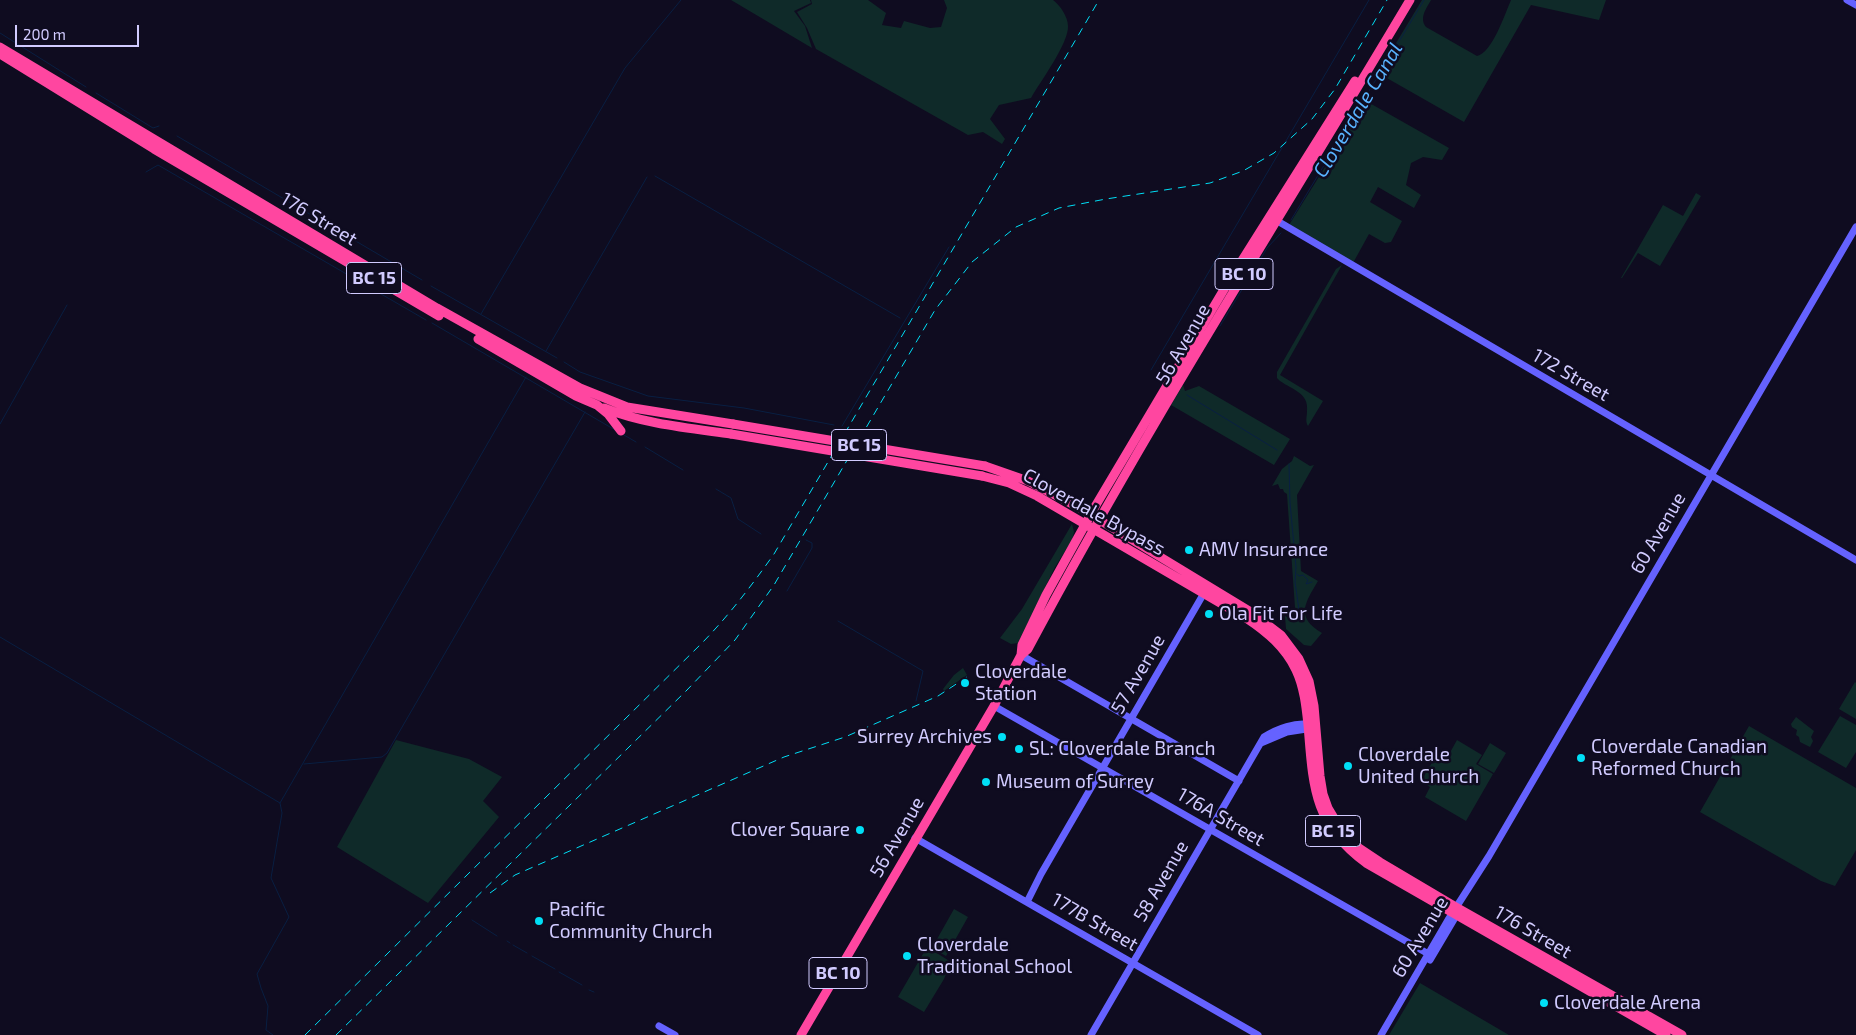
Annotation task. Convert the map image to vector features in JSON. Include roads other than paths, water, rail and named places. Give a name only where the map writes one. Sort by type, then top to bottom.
[{"type":"highway","name":"56 Avenue","points":[[1095,518],[1109,504],[1273,219],[1403,0]]},
{"type":"highway","name":"56 Avenue","points":[[801,1035],[994,706],[1021,655],[1028,649],[1083,548],[1101,498],[1226,286],[1273,219],[1410,0]]},
{"type":"highway","name":"176 Street","points":[[0,47],[484,335],[580,388],[627,407]]},
{"type":"highway","name":"BC 15","points":[[0,54],[154,149],[576,396],[597,405]]},
{"type":"highway","name":"Cloverdale Bypass","points":[[597,405],[625,416],[1000,480],[1022,489],[1072,516],[1256,625],[1281,646],[1298,676],[1303,691],[1323,794],[1328,808],[1352,843],[1369,855]]},
{"type":"highway","points":[[597,405],[608,414],[622,431]]},
{"type":"highway","name":"Cloverdale Bypass","points":[[627,407],[985,466],[1028,481],[1078,507],[1251,612],[1281,635],[1294,651],[1306,674],[1312,696],[1310,727],[1313,781],[1321,809],[1338,837],[1354,854],[1373,867],[1456,911]]},
{"type":"highway","points":[[1078,507],[1088,505],[1101,498]]},
{"type":"highway","points":[[1109,504],[1109,518],[1113,529]]},
{"type":"highway","points":[[1072,516],[1078,537]]},
{"type":"highway","name":"56 Avenue","points":[[1021,655],[1022,645],[1046,595],[1078,537],[1090,527]]},
{"type":"highway","points":[[1083,548],[1097,539],[1106,536]]},
{"type":"highway","name":"176 Street","points":[[1369,855],[1456,911],[1682,1035]]},
{"type":"highway","name":"BC 15","points":[[1456,911],[1666,1035]]},
{"type":"street","points":[[1847,0],[1856,5]]},
{"type":"street","name":"172 Street","points":[[1273,219],[1856,560]]},
{"type":"street","name":"60 Avenue","points":[[1384,1035],[1456,911],[1483,869],[1710,475],[1856,227]]},
{"type":"street","name":"57 Avenue","points":[[1027,902],[1130,718],[1204,593]]},
{"type":"street","points":[[1021,655],[1239,781]]},
{"type":"street","name":"176A Street","points":[[994,706],[1430,956]]},
{"type":"street","name":"58 Avenue","points":[[1091,1035],[1264,737],[1271,732],[1286,727],[1310,727]]},
{"type":"street","name":"177B Street","points":[[915,838],[1258,1035]]},
{"type":"street","name":"60 Avenue","points":[[1396,1014],[1409,993],[1410,986],[1430,956]]},
{"type":"street","points":[[659,1026],[675,1035]]},
{"type":"waterway","points":[[481,314],[625,68],[681,0]]},
{"type":"waterway","points":[[1151,370],[1369,0]]},
{"type":"waterway","name":"Cloverdale Canal","points":[[1291,220],[1424,0]]},
{"type":"waterway","points":[[0,33],[86,87]]},
{"type":"waterway","points":[[96,93],[153,128],[159,126]]},
{"type":"waterway","points":[[177,136],[422,280]]},
{"type":"waterway","points":[[146,172],[158,165],[426,320]]},
{"type":"waterway","points":[[655,176],[900,318]]},
{"type":"waterway","points":[[546,351],[647,177]]},
{"type":"waterway","name":"Cloverdale Canal","points":[[1220,326],[1267,248],[1281,233]]},
{"type":"waterway","points":[[842,426],[949,247]]},
{"type":"waterway","points":[[431,286],[557,358]]},
{"type":"waterway","points":[[0,424],[67,305]]},
{"type":"waterway","points":[[432,323],[615,430]]},
{"type":"waterway","points":[[564,362],[580,372],[648,396],[744,408],[834,425]]},
{"type":"waterway","points":[[280,803],[526,377]]},
{"type":"waterway","name":"Cloverdale Canal","points":[[1187,395],[1277,450]]},
{"type":"waterway","points":[[304,764],[382,757],[387,753],[585,412]]},
{"type":"waterway","points":[[624,435],[636,442]]},
{"type":"waterway","points":[[645,447],[683,470]]},
{"type":"waterway","name":"Cloverdale Canal","points":[[1289,464],[1290,503],[1296,567],[1295,582],[1300,617]]},
{"type":"waterway","points":[[716,489],[731,498],[738,519],[761,534]]},
{"type":"waterway","points":[[787,591],[812,548],[812,543],[806,540]]},
{"type":"waterway","points":[[1297,574],[1299,576],[1303,575],[1308,580],[1306,584],[1312,582]]},
{"type":"waterway","points":[[838,621],[923,671],[916,701]]},
{"type":"waterway","points":[[0,637],[280,803],[282,813],[271,878],[289,917],[257,974],[268,1006],[266,1030],[273,1035]]},
{"type":"waterway","points":[[472,920],[497,936]]},
{"type":"waterway","points":[[513,945],[527,953]]},
{"type":"waterway","points":[[532,956],[555,969]]},
{"type":"waterway","points":[[559,972],[582,985]]},
{"type":"waterway","points":[[589,990],[594,992]]},
{"type":"railway","points":[[305,1035],[703,642],[749,588],[774,554],[1099,0]]},
{"type":"railway","points":[[336,1035],[687,690],[735,640],[774,585],[935,310],[972,262],[1016,227],[1059,208],[1210,183],[1243,171],[1274,153],[1312,119],[1335,89],[1387,0]]},
{"type":"railway","points":[[490,893],[515,875],[784,757],[845,737],[938,696],[967,677]]},
{"type":"place","name":"AMV Insurance","points":[[1189,550]]},
{"type":"place","name":"Ola Fit For Life","points":[[1209,614]]},
{"type":"place","name":"Cloverdale Station","points":[[965,683]]},
{"type":"place","name":"Surrey Archives","points":[[1002,737]]},
{"type":"place","name":"SL: Cloverdale Branch","points":[[1019,749]]},
{"type":"place","name":"Cloverdale Canadian Reformed Church","points":[[1581,758]]},
{"type":"place","name":"Cloverdale United Church","points":[[1348,766]]},
{"type":"place","name":"Museum of Surrey","points":[[986,782]]},
{"type":"place","name":"Clover Square","points":[[860,830]]},
{"type":"place","name":"Pacific Community Church","points":[[539,921]]},
{"type":"place","name":"Cloverdale Traditional School","points":[[907,956]]},
{"type":"place","name":"Cloverdale Arena","points":[[1544,1003]]}]
